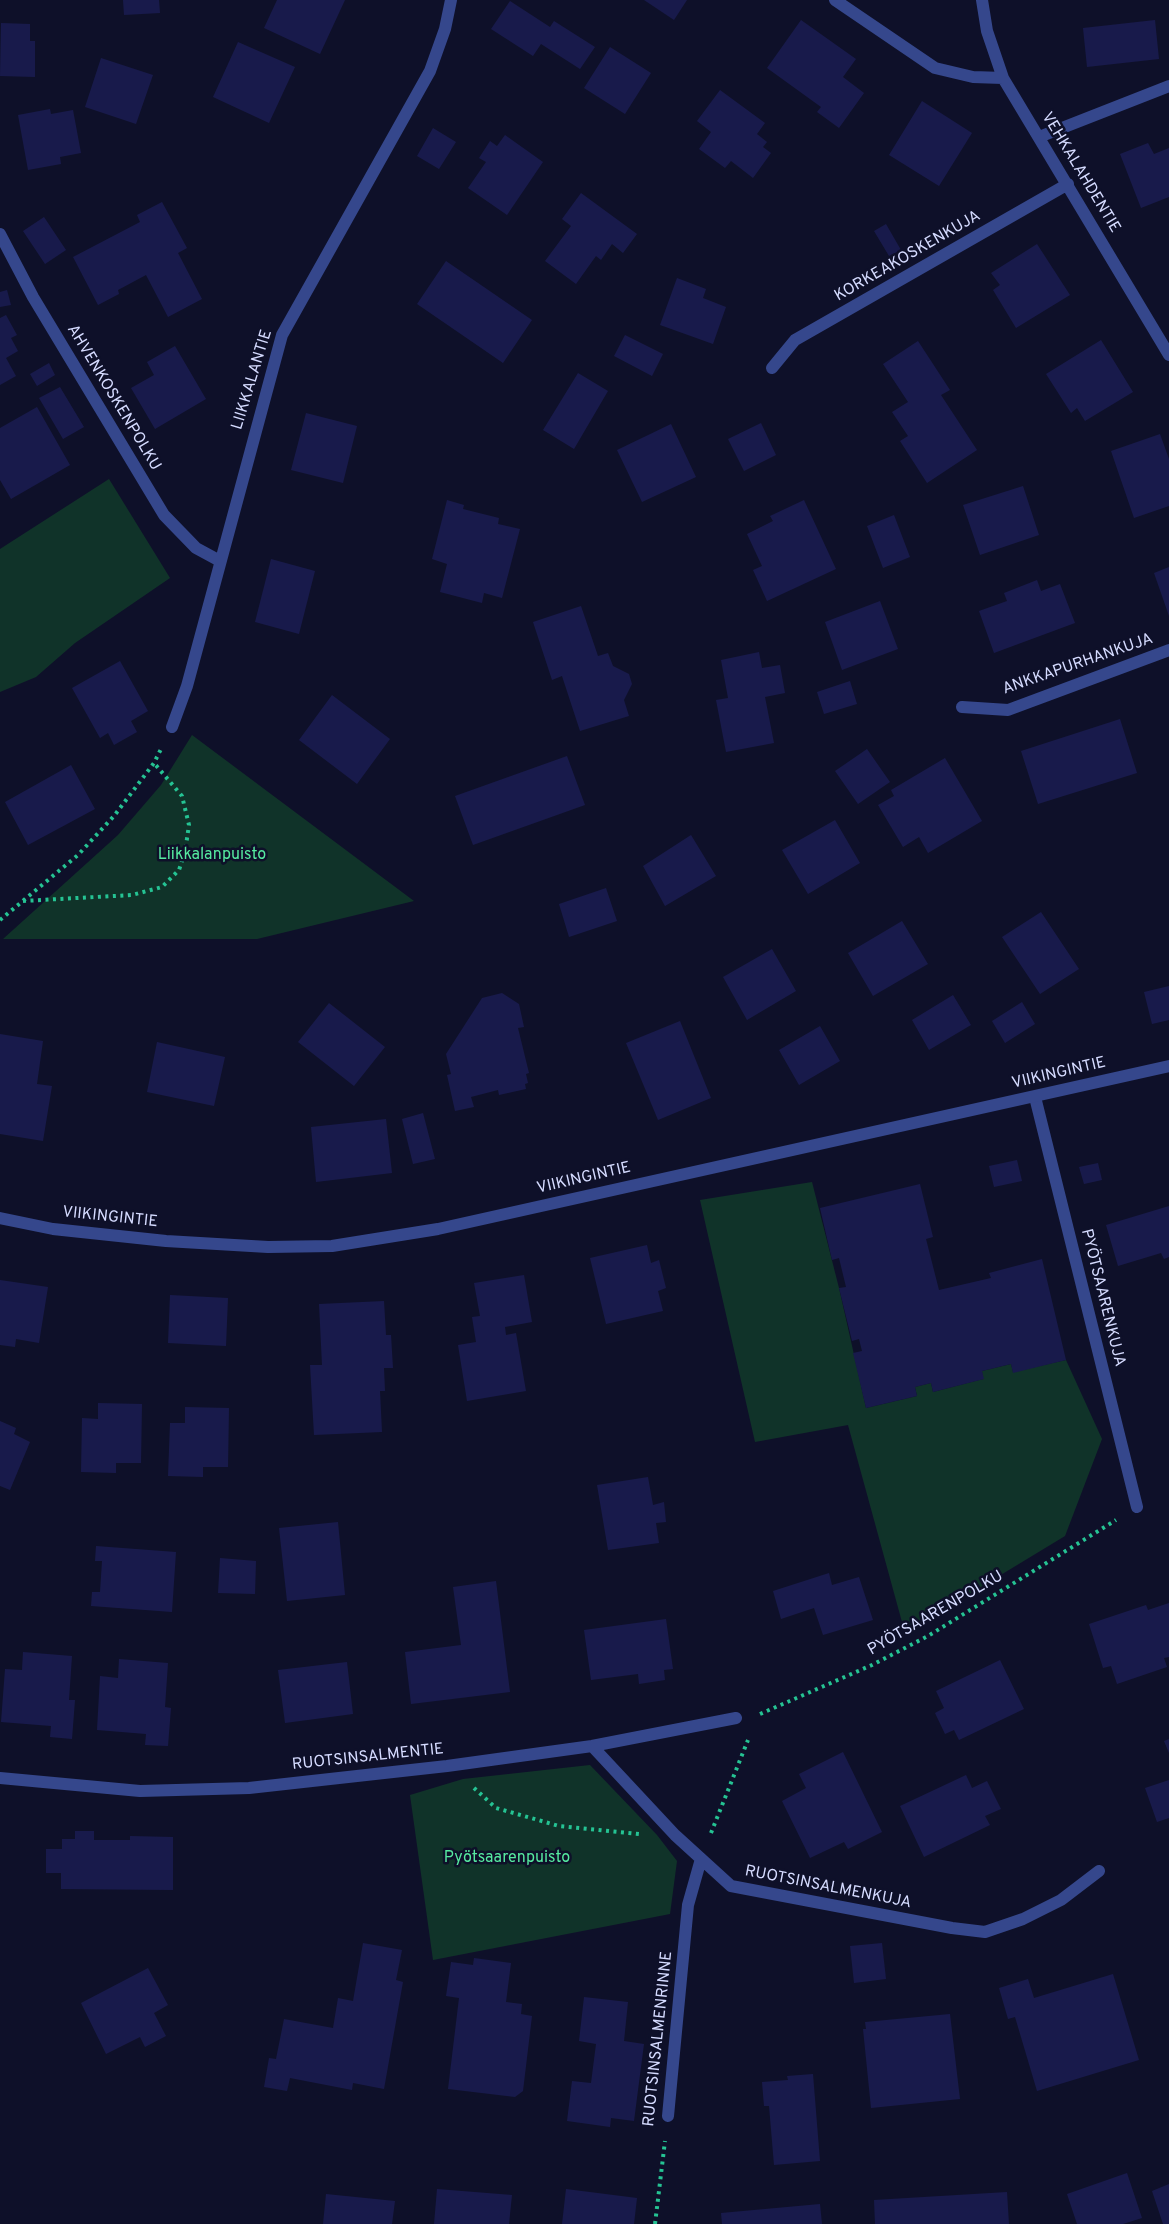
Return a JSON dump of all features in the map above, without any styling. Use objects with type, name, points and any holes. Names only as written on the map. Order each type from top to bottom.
[{"type":"street","name":"LIIKKALANTIE","points":[[172,727],[187,686],[282,335],[430,71],[445,29],[451,0]]},
{"type":"street","points":[[835,0],[934,68],[973,77],[1003,78]]},
{"type":"street","name":"VEHKALAHDENTIE","points":[[982,0],[987,30],[1003,78],[1169,355]]},
{"type":"street","points":[[1039,137],[1169,86]]},
{"type":"street","name":"KORKEAKOSKENKUJA","points":[[772,368],[795,340],[1068,184]]},
{"type":"street","name":"AHVENKOSKENPOLKU","points":[[0,234],[33,297],[164,515],[196,548],[220,561]]},
{"type":"street","name":"ANKKAPURHANKUJA","points":[[962,707],[1008,710],[1169,650]]},
{"type":"street","name":"VIIKINGINTIE","points":[[0,1218],[53,1229],[166,1241],[268,1247],[332,1246],[438,1229],[1169,1066]]},
{"type":"street","name":"PYÖTSAARENKUJA","points":[[1035,1097],[1137,1507]]},
{"type":"street","name":"RUOTSINSALMENTIE","points":[[0,1778],[140,1791],[249,1788],[447,1766],[592,1746],[736,1718]]},
{"type":"street","name":"RUOTSINSALMENKUJA","points":[[592,1746],[675,1835],[731,1886],[952,1928],[985,1932],[1023,1919],[1061,1900],[1100,1871]]},
{"type":"street","name":"RUOTSINSALMENRINNE","points":[[668,2116],[688,1905],[701,1859]]},
{"type":"path","points":[[0,920],[78,855],[114,816],[154,763],[172,727]]},
{"type":"path","points":[[23,901],[132,895],[162,887],[179,870],[185,852],[189,825],[182,796],[154,763]]},
{"type":"path","name":"PYÖTSAARENPOLKU","points":[[736,1718],[769,1710],[872,1665],[928,1636],[1137,1507]]},
{"type":"path","points":[[701,1859],[750,1735]]},
{"type":"path","points":[[447,1766],[496,1808],[560,1826],[675,1835]]},
{"type":"path","name":"RUOTSINSALMENRINNE","points":[[655,2224],[668,2116]]},
{"type":"green space","points":[[109,479],[170,578],[75,643],[36,677],[0,692],[0,549]]},
{"type":"green space","name":"Liikkalanpuisto","points":[[192,735],[414,901],[257,939],[3,939],[118,835],[161,785]]},
{"type":"green space","points":[[812,1182],[866,1408],[917,1396],[915,1387],[931,1383],[933,1392],[983,1379],[982,1371],[1011,1364],[1013,1372],[1066,1360],[1102,1439],[1065,1536],[905,1633],[848,1425],[755,1442],[700,1200]]},
{"type":"green space","name":"Pyötsaarenpuisto","points":[[590,1765],[657,1835],[677,1861],[670,1914],[433,1960],[410,1795],[463,1779]]},
{"type":"building","points":[[123,0],[159,0],[160,13],[124,15]]},
{"type":"building","points":[[277,0],[345,0],[320,54],[264,28]]},
{"type":"building","points":[[644,0],[687,0],[674,20]]},
{"type":"building","points":[[510,1],[550,27],[554,21],[595,47],[580,69],[541,44],[533,56],[491,29]]},
{"type":"building","points":[[801,20],[856,59],[843,77],[864,93],[839,128],[817,112],[821,107],[767,68]]},
{"type":"building","points":[[1155,20],[1159,59],[1087,67],[1083,28]]},
{"type":"building","points":[[1,23],[30,24],[30,41],[35,41],[35,77],[0,76]]},
{"type":"building","points":[[238,42],[295,67],[269,123],[213,97]]},
{"type":"building","points":[[610,47],[651,73],[625,114],[584,88]]},
{"type":"building","points":[[101,58],[153,75],[136,124],[85,107]]},
{"type":"building","points":[[720,90],[765,123],[757,134],[767,142],[763,147],[771,153],[753,178],[731,161],[725,168],[699,149],[711,132],[697,121]]},
{"type":"building","points":[[922,101],[972,133],[939,186],[889,155]]},
{"type":"building","points":[[50,109],[51,114],[73,110],[81,153],[60,157],[61,164],[28,170],[18,115]]},
{"type":"building","points":[[433,128],[456,142],[439,169],[417,156]]},
{"type":"building","points":[[505,135],[543,162],[507,215],[468,188],[486,162],[479,158],[490,141],[497,146]]},
{"type":"building","points":[[1148,143],[1154,154],[1169,148],[1169,197],[1141,208],[1120,154]]},
{"type":"building","points":[[581,193],[637,234],[623,253],[612,244],[601,260],[596,256],[576,284],[545,261],[571,226],[562,219]]},
{"type":"building","points":[[162,202],[187,248],[178,253],[202,299],[168,317],[146,275],[118,290],[119,294],[98,305],[73,257],[140,222],[137,215]]},
{"type":"building","points":[[44,217],[66,250],[45,264],[23,231]]},
{"type":"building","points":[[886,224],[901,250],[889,256],[874,231]]},
{"type":"building","points":[[1037,244],[1070,295],[1016,328],[993,290],[1000,285],[991,273]]},
{"type":"building","points":[[446,261],[532,320],[503,363],[417,304]]},
{"type":"building","points":[[677,278],[706,289],[703,298],[726,307],[713,344],[660,325]]},
{"type":"building","points":[[7,290],[11,305],[0,307],[0,292]]},
{"type":"building","points":[[6,315],[17,335],[11,338],[18,351],[6,358],[16,376],[0,385],[0,318]]},
{"type":"building","points":[[625,335],[663,354],[652,376],[614,356]]},
{"type":"building","points":[[1101,340],[1133,392],[1085,421],[1077,408],[1071,413],[1046,374]]},
{"type":"building","points":[[918,341],[950,390],[941,395],[977,450],[927,483],[900,441],[908,436],[892,412],[908,402],[883,364]]},
{"type":"building","points":[[175,346],[206,399],[155,429],[131,388],[154,375],[147,362]]},
{"type":"building","points":[[49,363],[55,375],[37,386],[30,374]]},
{"type":"building","points":[[578,373],[608,391],[574,449],[543,430]]},
{"type":"building","points":[[60,387],[84,427],[63,439],[39,398]]},
{"type":"building","points":[[37,407],[70,465],[11,499],[0,480],[0,428]]},
{"type":"building","points":[[306,413],[357,426],[343,483],[291,470]]},
{"type":"building","points":[[761,423],[776,455],[744,471],[728,439]]},
{"type":"building","points":[[671,424],[696,477],[642,502],[617,450]]},
{"type":"building","points":[[1160,434],[1169,459],[1169,506],[1134,518],[1111,451]]},
{"type":"building","points":[[1023,486],[1039,535],[980,555],[963,505]]},
{"type":"building","points":[[447,500],[464,505],[463,509],[499,518],[498,524],[520,529],[502,598],[484,593],[482,603],[440,592],[447,564],[432,559]]},
{"type":"building","points":[[804,500],[836,569],[767,601],[753,570],[762,566],[747,534],[773,521],[770,516]]},
{"type":"building","points":[[894,515],[910,557],[883,568],[867,526]]},
{"type":"building","points":[[271,559],[315,571],[299,634],[255,622]]},
{"type":"building","points":[[1169,567],[1169,616],[1154,573]]},
{"type":"building","points":[[1037,580],[1041,591],[1060,584],[1075,623],[994,653],[979,611],[1007,601],[1004,593]]},
{"type":"building","points":[[880,601],[898,649],[842,670],[825,622]]},
{"type":"building","points":[[581,606],[598,656],[608,653],[613,666],[629,674],[632,684],[624,700],[629,716],[580,731],[562,676],[552,680],[533,622]]},
{"type":"building","points":[[759,652],[762,668],[780,665],[785,693],[765,697],[774,743],[726,752],[716,700],[728,698],[721,660]]},
{"type":"building","points":[[120,661],[148,711],[131,721],[137,732],[114,745],[108,733],[100,738],[72,688]]},
{"type":"building","points":[[850,681],[857,704],[824,714],[817,692]]},
{"type":"building","points":[[332,695],[390,739],[357,784],[299,740]]},
{"type":"building","points":[[1120,719],[1137,773],[1038,804],[1021,751]]},
{"type":"building","points":[[867,749],[890,782],[858,804],[835,771]]},
{"type":"building","points":[[567,756],[585,805],[473,845],[455,796]]},
{"type":"building","points":[[945,758],[982,821],[928,853],[919,837],[903,847],[878,805],[894,796],[891,790]]},
{"type":"building","points":[[71,765],[95,809],[28,845],[5,802]]},
{"type":"building","points":[[835,820],[860,863],[808,894],[782,850]]},
{"type":"building","points":[[691,835],[716,876],[665,906],[643,866]]},
{"type":"building","points":[[606,888],[617,921],[569,937],[559,904]]},
{"type":"building","points":[[1041,912],[1079,969],[1040,994],[1002,937]]},
{"type":"building","points":[[902,921],[928,964],[873,996],[848,953]]},
{"type":"building","points":[[772,949],[796,991],[747,1020],[723,977]]},
{"type":"building","points":[[1169,986],[1169,1020],[1152,1024],[1144,992]]},
{"type":"building","points":[[502,993],[519,1004],[524,1027],[518,1028],[529,1073],[526,1074],[528,1083],[525,1084],[526,1089],[499,1095],[498,1090],[471,1097],[474,1107],[455,1111],[447,1075],[451,1074],[446,1054],[482,998]]},
{"type":"building","points":[[953,995],[971,1025],[929,1050],[912,1020]]},
{"type":"building","points":[[1022,1002],[1035,1024],[1005,1043],[992,1021]]},
{"type":"building","points":[[329,1003],[385,1047],[354,1086],[298,1042]]},
{"type":"building","points":[[680,1021],[711,1098],[658,1120],[626,1043]]},
{"type":"building","points":[[820,1026],[840,1061],[799,1085],[779,1050]]},
{"type":"building","points":[[0,1034],[43,1041],[37,1084],[52,1086],[43,1141],[0,1134]]},
{"type":"building","points":[[157,1042],[225,1057],[214,1106],[147,1092]]},
{"type":"building","points":[[423,1113],[435,1159],[413,1164],[402,1119]]},
{"type":"building","points":[[386,1119],[392,1173],[316,1182],[311,1127]]},
{"type":"building","points":[[1017,1160],[1022,1181],[994,1187],[989,1166]]},
{"type":"building","points":[[1098,1163],[1102,1180],[1084,1184],[1079,1167]]},
{"type":"building","points":[[920,1184],[933,1237],[926,1239],[939,1290],[991,1278],[989,1273],[1042,1259],[1066,1360],[1013,1373],[1011,1364],[982,1371],[984,1379],[933,1392],[931,1383],[915,1387],[917,1396],[866,1408],[853,1353],[862,1351],[859,1339],[852,1341],[839,1288],[846,1287],[839,1258],[832,1260],[820,1208]]},
{"type":"building","points":[[1169,1206],[1169,1257],[1164,1259],[1161,1253],[1118,1266],[1106,1225]]},
{"type":"building","points":[[647,1245],[651,1263],[659,1260],[666,1288],[658,1291],[663,1311],[606,1324],[590,1258]]},
{"type":"building","points":[[524,1275],[532,1322],[505,1327],[506,1335],[516,1333],[526,1391],[467,1401],[458,1345],[476,1342],[472,1317],[480,1316],[474,1283]]},
{"type":"building","points":[[0,1280],[48,1287],[39,1343],[16,1339],[15,1347],[0,1345]]},
{"type":"building","points":[[170,1295],[228,1298],[226,1346],[168,1343]]},
{"type":"building","points":[[384,1301],[386,1335],[391,1335],[393,1368],[384,1368],[385,1391],[380,1391],[382,1432],[314,1435],[310,1365],[322,1365],[319,1304]]},
{"type":"building","points":[[98,1403],[142,1404],[141,1463],[116,1463],[116,1473],[81,1472],[82,1418],[98,1419]]},
{"type":"building","points":[[185,1407],[229,1408],[228,1467],[203,1467],[203,1477],[168,1476],[170,1423],[185,1423]]},
{"type":"building","points":[[0,1421],[16,1428],[14,1434],[30,1442],[10,1490],[0,1486]]},
{"type":"building","points":[[648,1477],[653,1505],[664,1502],[666,1522],[656,1523],[659,1543],[608,1550],[597,1485]]},
{"type":"building","points":[[338,1522],[345,1595],[287,1601],[279,1528]]},
{"type":"building","points":[[96,1546],[176,1552],[172,1612],[91,1606],[92,1592],[100,1592],[102,1561],[95,1561]]},
{"type":"building","points":[[220,1558],[256,1561],[255,1594],[218,1593]]},
{"type":"building","points":[[829,1573],[832,1585],[859,1577],[873,1620],[823,1635],[814,1608],[781,1619],[773,1591]]},
{"type":"building","points":[[496,1581],[510,1692],[411,1704],[405,1652],[461,1645],[453,1587]]},
{"type":"building","points":[[1169,1603],[1169,1657],[1164,1658],[1167,1667],[1117,1684],[1111,1666],[1103,1668],[1089,1624],[1146,1605],[1148,1610]]},
{"type":"building","points":[[666,1619],[673,1669],[664,1670],[665,1680],[639,1684],[638,1674],[591,1680],[584,1630]]},
{"type":"building","points":[[23,1652],[72,1656],[69,1700],[75,1700],[72,1739],[50,1737],[51,1726],[1,1722],[5,1669],[22,1670]]},
{"type":"building","points":[[119,1659],[168,1663],[165,1707],[171,1708],[168,1746],[145,1745],[146,1734],[97,1730],[100,1676],[118,1678]]},
{"type":"building","points":[[1000,1660],[1024,1709],[959,1740],[954,1730],[945,1734],[935,1713],[944,1708],[936,1691]]},
{"type":"building","points":[[347,1662],[353,1714],[285,1723],[278,1670]]},
{"type":"building","points":[[1169,1739],[1169,1753],[1164,1741]]},
{"type":"building","points":[[843,1752],[882,1832],[848,1849],[844,1842],[810,1858],[782,1801],[806,1788],[799,1774]]},
{"type":"building","points":[[966,1775],[972,1788],[987,1781],[1001,1809],[985,1816],[990,1825],[924,1857],[900,1806]]},
{"type":"building","points":[[1169,1780],[1169,1818],[1157,1822],[1145,1788]]},
{"type":"building","points":[[75,1831],[94,1831],[94,1840],[130,1840],[130,1836],[173,1837],[173,1890],[61,1889],[61,1873],[46,1873],[46,1849],[62,1849],[62,1839],[75,1839]]},
{"type":"building","points":[[363,1943],[402,1950],[396,1980],[403,1982],[384,2089],[353,2083],[352,2090],[290,2078],[287,2091],[264,2087],[269,2058],[276,2059],[284,2019],[333,2028],[338,1998],[353,2001]]},
{"type":"building","points":[[882,1943],[886,1979],[854,1983],[850,1946]]},
{"type":"building","points":[[474,1958],[511,1963],[506,2002],[522,2004],[521,2014],[532,2016],[523,2091],[515,2097],[448,2089],[459,1998],[446,1996],[451,1962],[473,1965]]},
{"type":"building","points":[[148,1968],[168,2005],[154,2013],[166,2036],[145,2047],[140,2037],[106,2054],[81,2003]]},
{"type":"building","points":[[1113,1974],[1139,2060],[1037,2091],[1015,2017],[1008,2019],[999,1988],[1028,1979],[1034,1998]]},
{"type":"building","points":[[584,1997],[628,2002],[624,2041],[644,2044],[634,2121],[611,2118],[610,2127],[567,2121],[572,2081],[591,2083],[596,2044],[579,2041]]},
{"type":"building","points":[[950,2014],[960,2099],[871,2108],[863,2029],[866,2029],[865,2022]]},
{"type":"building","points":[[813,2074],[820,2161],[774,2165],[769,2106],[764,2106],[762,2082],[788,2080],[787,2076]]},
{"type":"building","points":[[1127,2173],[1142,2218],[1123,2224],[1077,2224],[1067,2194]]},
{"type":"building","points":[[1169,2184],[1169,2224],[1163,2224],[1152,2191]]},
{"type":"building","points":[[437,2189],[512,2195],[509,2224],[434,2224]]},
{"type":"building","points":[[566,2189],[637,2198],[634,2224],[562,2224]]},
{"type":"building","points":[[1007,2192],[1009,2224],[875,2224],[874,2200]]},
{"type":"building","points":[[326,2194],[395,2201],[392,2224],[323,2224]]},
{"type":"building","points":[[820,2204],[822,2224],[722,2224],[721,2213]]}]
